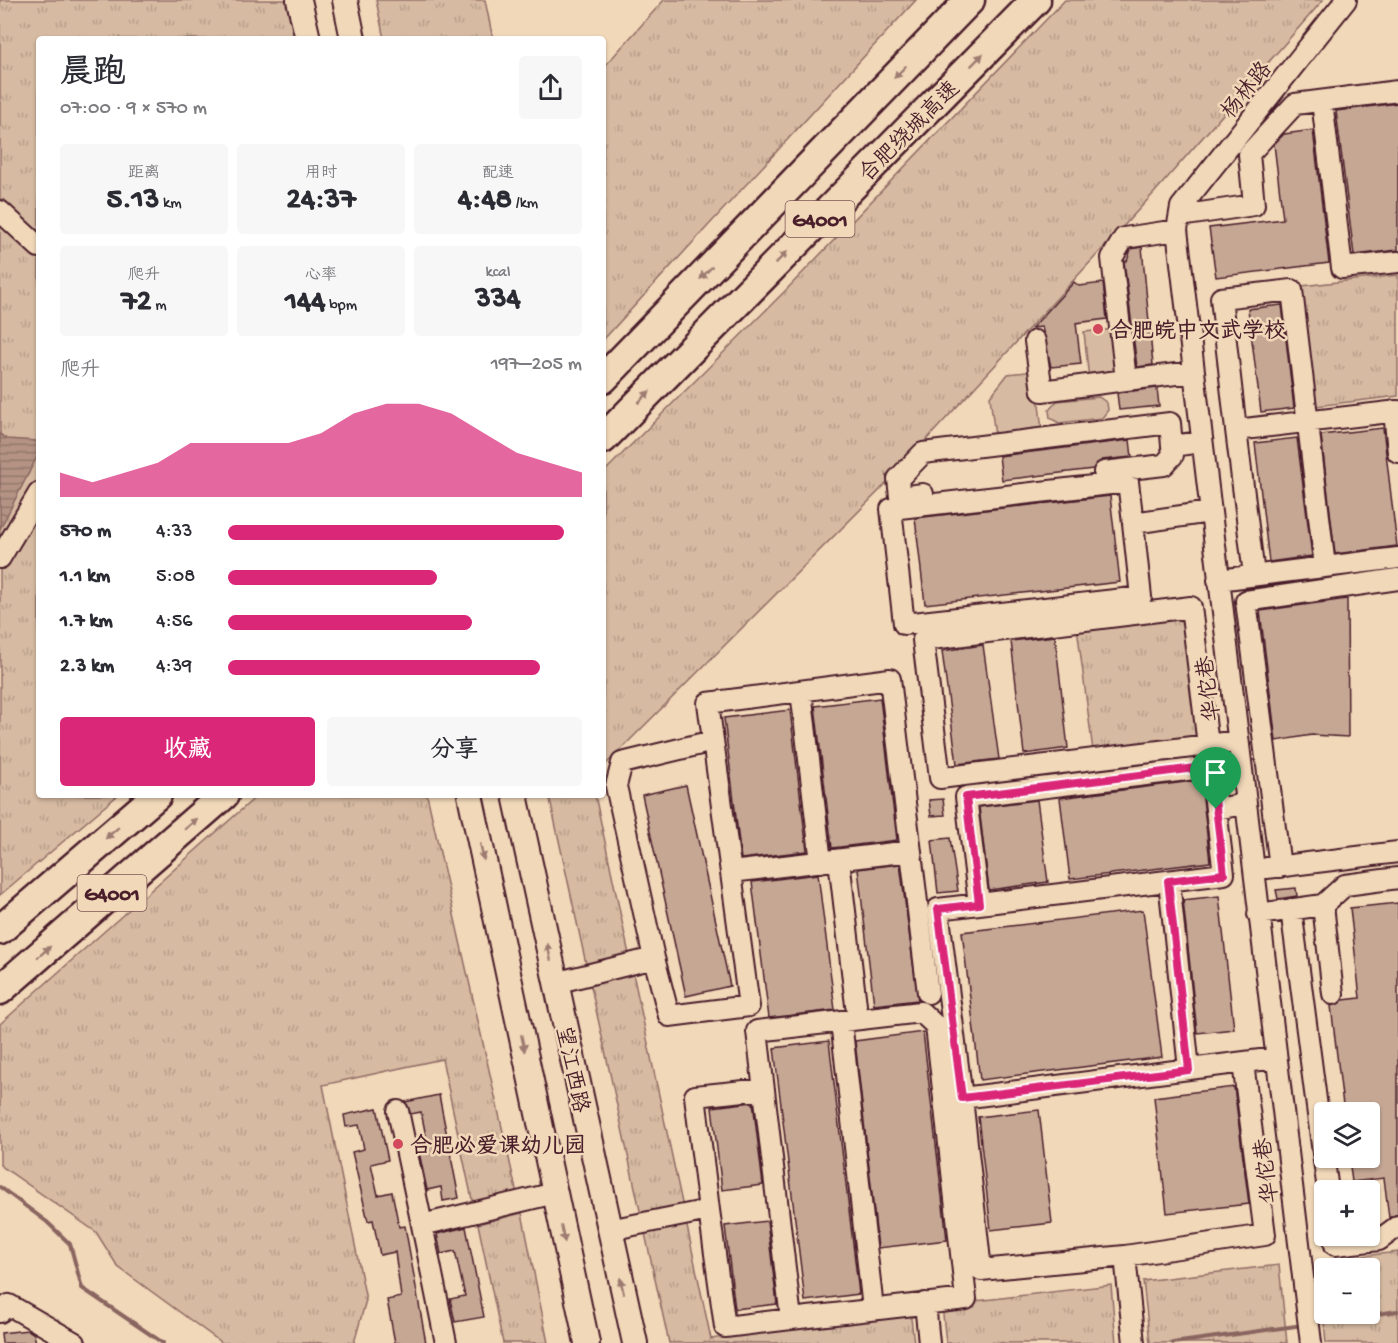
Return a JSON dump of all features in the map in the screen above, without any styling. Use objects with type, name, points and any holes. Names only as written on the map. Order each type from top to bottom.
[{"type":"highway","name":"合肥绕城高速","points":[[606,377],[970,0]]},
{"type":"highway","name":"合肥绕城高速","points":[[606,436],[1036,0]]},
{"type":"highway","name":"G4001","points":[[0,930],[154,798]]},
{"type":"highway","name":"G4001","points":[[0,990],[221,798]]},
{"type":"main road","points":[[299,0],[307,36]]},
{"type":"main road","points":[[345,0],[352,36]]},
{"type":"main road","name":"望江西路","points":[[471,798],[587,1343]]},
{"type":"main road","name":"望江西路","points":[[516,798],[635,1343]]},
{"type":"street","name":"杨林路","points":[[1179,218],[1346,0]]},
{"type":"street","points":[[1126,380],[1112,258],[1124,238],[1179,218],[1254,206],[1249,154],[1295,104],[1398,91]]},
{"type":"street","points":[[1322,101],[1342,268],[1398,262]]},
{"type":"street","points":[[0,211],[36,244]]},
{"type":"street","name":"华佗巷","points":[[1179,218],[1201,442],[1311,1343]]},
{"type":"street","points":[[1254,575],[1221,298],[1244,295],[1292,290],[1324,567]]},
{"type":"street","points":[[1035,341],[1042,391],[1193,372]]},
{"type":"street","points":[[1236,430],[1396,411],[1398,452]]},
{"type":"street","points":[[1170,423],[1172,446],[1173,455],[1164,465],[900,497],[898,479],[922,453],[1170,423]]},
{"type":"street","points":[[1172,446],[1201,442]]},
{"type":"street","points":[[1128,482],[1132,523],[1141,597],[904,624],[891,509],[1128,482]]},
{"type":"street","points":[[0,558],[36,498]]},
{"type":"street","points":[[1132,523],[1210,512]]},
{"type":"street","points":[[1218,580],[1398,558]]},
{"type":"street","points":[[1280,867],[1246,601],[1398,579]]},
{"type":"street","points":[[1208,745],[1191,607],[923,640],[940,778],[1208,745],[1237,741]]},
{"type":"street","points":[[713,741],[622,763],[616,786],[669,1016],[749,1006],[708,703],[890,679],[928,993]]},
{"type":"street","points":[[801,691],[856,1005]]},
{"type":"street","points":[[979,904],[966,797],[1211,766],[1224,874],[1168,881],[938,909],[981,1270],[1125,1256],[1265,1235],[1243,1063]]},
{"type":"street","points":[[1216,809],[1245,804]]},
{"type":"street","points":[[731,872],[911,851]]},
{"type":"street","points":[[1253,870],[1398,852]]},
{"type":"street","points":[[1258,914],[1323,905],[1345,885],[1398,878]]},
{"type":"street","points":[[1168,881],[1189,1070]]},
{"type":"street","points":[[1323,905],[1333,994]]},
{"type":"street","points":[[1291,909],[1327,1180]]},
{"type":"street","points":[[555,984],[654,958]]},
{"type":"street","points":[[764,1089],[695,1096],[725,1327],[966,1299],[936,1026],[921,1011],[757,1031],[764,1089],[791,1318]]},
{"type":"street","points":[[842,1021],[873,1309]]},
{"type":"street","points":[[962,1098],[1276,1058]]},
{"type":"street","points":[[398,1111],[446,1343]]},
{"type":"street","points":[[422,1226],[555,1193]]},
{"type":"street","points":[[609,1230],[709,1210]]},
{"type":"street","points":[[1380,1239],[1398,1226]]},
{"type":"street","points":[[1125,1256],[1134,1343]]},
{"type":"street","points":[[925,1303],[929,1343]]},
{"type":"street","points":[[5,1309],[75,1343]]},
{"type":"green space","points":[[0,0],[299,0],[307,36],[36,36],[36,798],[114,798],[0,895]]},
{"type":"green space","points":[[376,0],[485,0],[492,36],[383,36]]},
{"type":"green space","points":[[664,0],[916,0],[606,337],[606,65]]},
{"type":"green space","points":[[1065,0],[1323,0],[1154,193],[880,490],[606,764],[606,470],[786,290]]},
{"type":"green space","points":[[1398,275],[1398,396],[1316,406],[1302,286]]},
{"type":"green space","points":[[1116,329],[1121,377],[1089,380],[1084,332]]},
{"type":"green space","points":[[1035,371],[1042,430],[995,436],[990,397],[1008,374]]},
{"type":"green space","points":[[1099,397],[1107,403],[1108,410],[1102,418],[1059,423],[1050,418],[1049,410],[1057,401]]},
{"type":"green space","points":[[1183,614],[1198,738],[1093,751],[1077,627]]},
{"type":"green space","points":[[255,798],[428,798],[517,1194],[473,1204],[442,1059],[323,1085],[366,1300],[354,1343],[222,1343],[118,1267],[96,1232],[0,1165],[0,1024]]},
{"type":"green space","points":[[550,798],[596,798],[711,1339],[910,1310],[914,1343],[669,1343]]},
{"type":"green space","points":[[522,1213],[548,1343],[503,1343],[478,1224]]},
{"type":"green space","points":[[1398,1252],[1398,1343],[1326,1343],[1324,1324],[1380,1324],[1380,1258],[1345,1258]]},
{"type":"green space","points":[[1279,1265],[1287,1343],[1150,1343],[1143,1281]]},
{"type":"green space","points":[[1111,1285],[1116,1343],[946,1343],[942,1305]]},
{"type":"shaded area","points":[[0,434],[7,439],[36,441],[36,459],[0,529]]},
{"type":"building","points":[[1398,103],[1398,250],[1354,255],[1336,111]]},
{"type":"building","points":[[1313,130],[1329,263],[1216,277],[1209,228],[1283,219],[1274,144],[1284,134]]},
{"type":"building","points":[[1142,247],[1153,365],[1137,367],[1124,261],[1127,261],[1131,249]]},
{"type":"building","points":[[1074,282],[1079,286],[1103,283],[1107,319],[1076,323],[1081,364],[1051,367],[1042,327],[1032,328]]},
{"type":"building","points":[[1282,305],[1294,408],[1261,412],[1248,309]]},
{"type":"building","points":[[1157,388],[1159,406],[1119,410],[1117,393]]},
{"type":"building","points":[[1383,428],[1397,546],[1335,554],[1321,435]]},
{"type":"building","points":[[1297,438],[1312,556],[1269,562],[1255,443]]},
{"type":"building","points":[[1130,440],[1132,457],[1102,460],[1093,469],[1002,480],[999,456]]},
{"type":"building","points":[[1110,496],[1120,582],[925,604],[915,518]]},
{"type":"building","points":[[1347,599],[1348,737],[1312,735],[1276,741],[1260,611]]},
{"type":"building","points":[[1055,636],[1068,748],[1024,754],[1011,641]]},
{"type":"building","points":[[983,645],[999,759],[957,764],[942,651]]},
{"type":"building","points":[[880,698],[897,840],[832,848],[815,706]]},
{"type":"building","points":[[790,710],[807,851],[741,859],[724,718]]},
{"type":"building","points":[[1201,780],[1210,862],[1070,879],[1060,798]]},
{"type":"building","points":[[686,785],[730,986],[686,996],[642,795]]},
{"type":"building","points":[[943,799],[945,815],[931,816],[929,800]]},
{"type":"building","points":[[1037,800],[1048,882],[989,890],[979,807]]},
{"type":"building","points":[[950,838],[958,891],[938,893],[932,840]]},
{"type":"building","points":[[900,864],[918,1000],[874,1005],[858,869]]},
{"type":"building","points":[[818,874],[835,1010],[769,1018],[752,882]]},
{"type":"building","points":[[1296,888],[1297,896],[1278,899],[1276,890]]},
{"type":"building","points":[[1219,896],[1234,1029],[1197,1033],[1183,900]]},
{"type":"building","points":[[1398,903],[1398,1214],[1389,1218],[1384,1178],[1352,1180],[1350,1168],[1380,1168],[1380,1102],[1343,1102],[1331,1006],[1343,1000],[1360,998],[1350,908]]},
{"type":"building","points":[[1143,910],[1162,1057],[980,1080],[962,932]]},
{"type":"building","points":[[923,1032],[947,1240],[878,1248],[855,1041]]},
{"type":"building","points":[[829,1041],[859,1294],[805,1301],[774,1048]]},
{"type":"building","points":[[1234,1087],[1249,1204],[1167,1213],[1154,1097]]},
{"type":"building","points":[[439,1095],[459,1198],[443,1201],[441,1187],[427,1190],[416,1138],[426,1136],[421,1112],[411,1114],[405,1102]]},
{"type":"building","points":[[753,1102],[763,1185],[722,1190],[712,1107]]},
{"type":"building","points":[[377,1108],[388,1160],[371,1164],[378,1195],[392,1192],[399,1227],[405,1226],[426,1343],[395,1343],[387,1300],[401,1297],[395,1252],[380,1255],[373,1220],[368,1221],[352,1152],[364,1149],[359,1125],[346,1127],[344,1115]]},
{"type":"building","points":[[1039,1110],[1052,1223],[991,1230],[978,1117]]},
{"type":"building","points":[[767,1221],[777,1304],[735,1309],[725,1226]]},
{"type":"building","points":[[466,1227],[484,1317],[455,1322],[450,1299],[465,1296],[455,1251],[441,1254],[437,1234]]},
{"type":"building","points":[[28,1330],[34,1334],[36,1343],[2,1343],[1,1333]]},
{"type":"waterway","points":[[0,1187],[47,1222],[70,1244],[82,1288],[163,1343]]},
{"type":"waterway","points":[[1380,1314],[1398,1311]]},
{"type":"waterway","points":[[1173,1343],[1303,1325]]},
{"type":"place","name":"合肥皖中文武学校","points":[[1098,329]]},
{"type":"place","name":"合肥必爱课幼儿园","points":[[398,1144]]},
{"type":"route","points":[[1211,766],[1216,809],[1224,874],[1168,881],[1189,1070],[962,1098],[938,909],[979,904],[966,797],[1211,766]]}]
